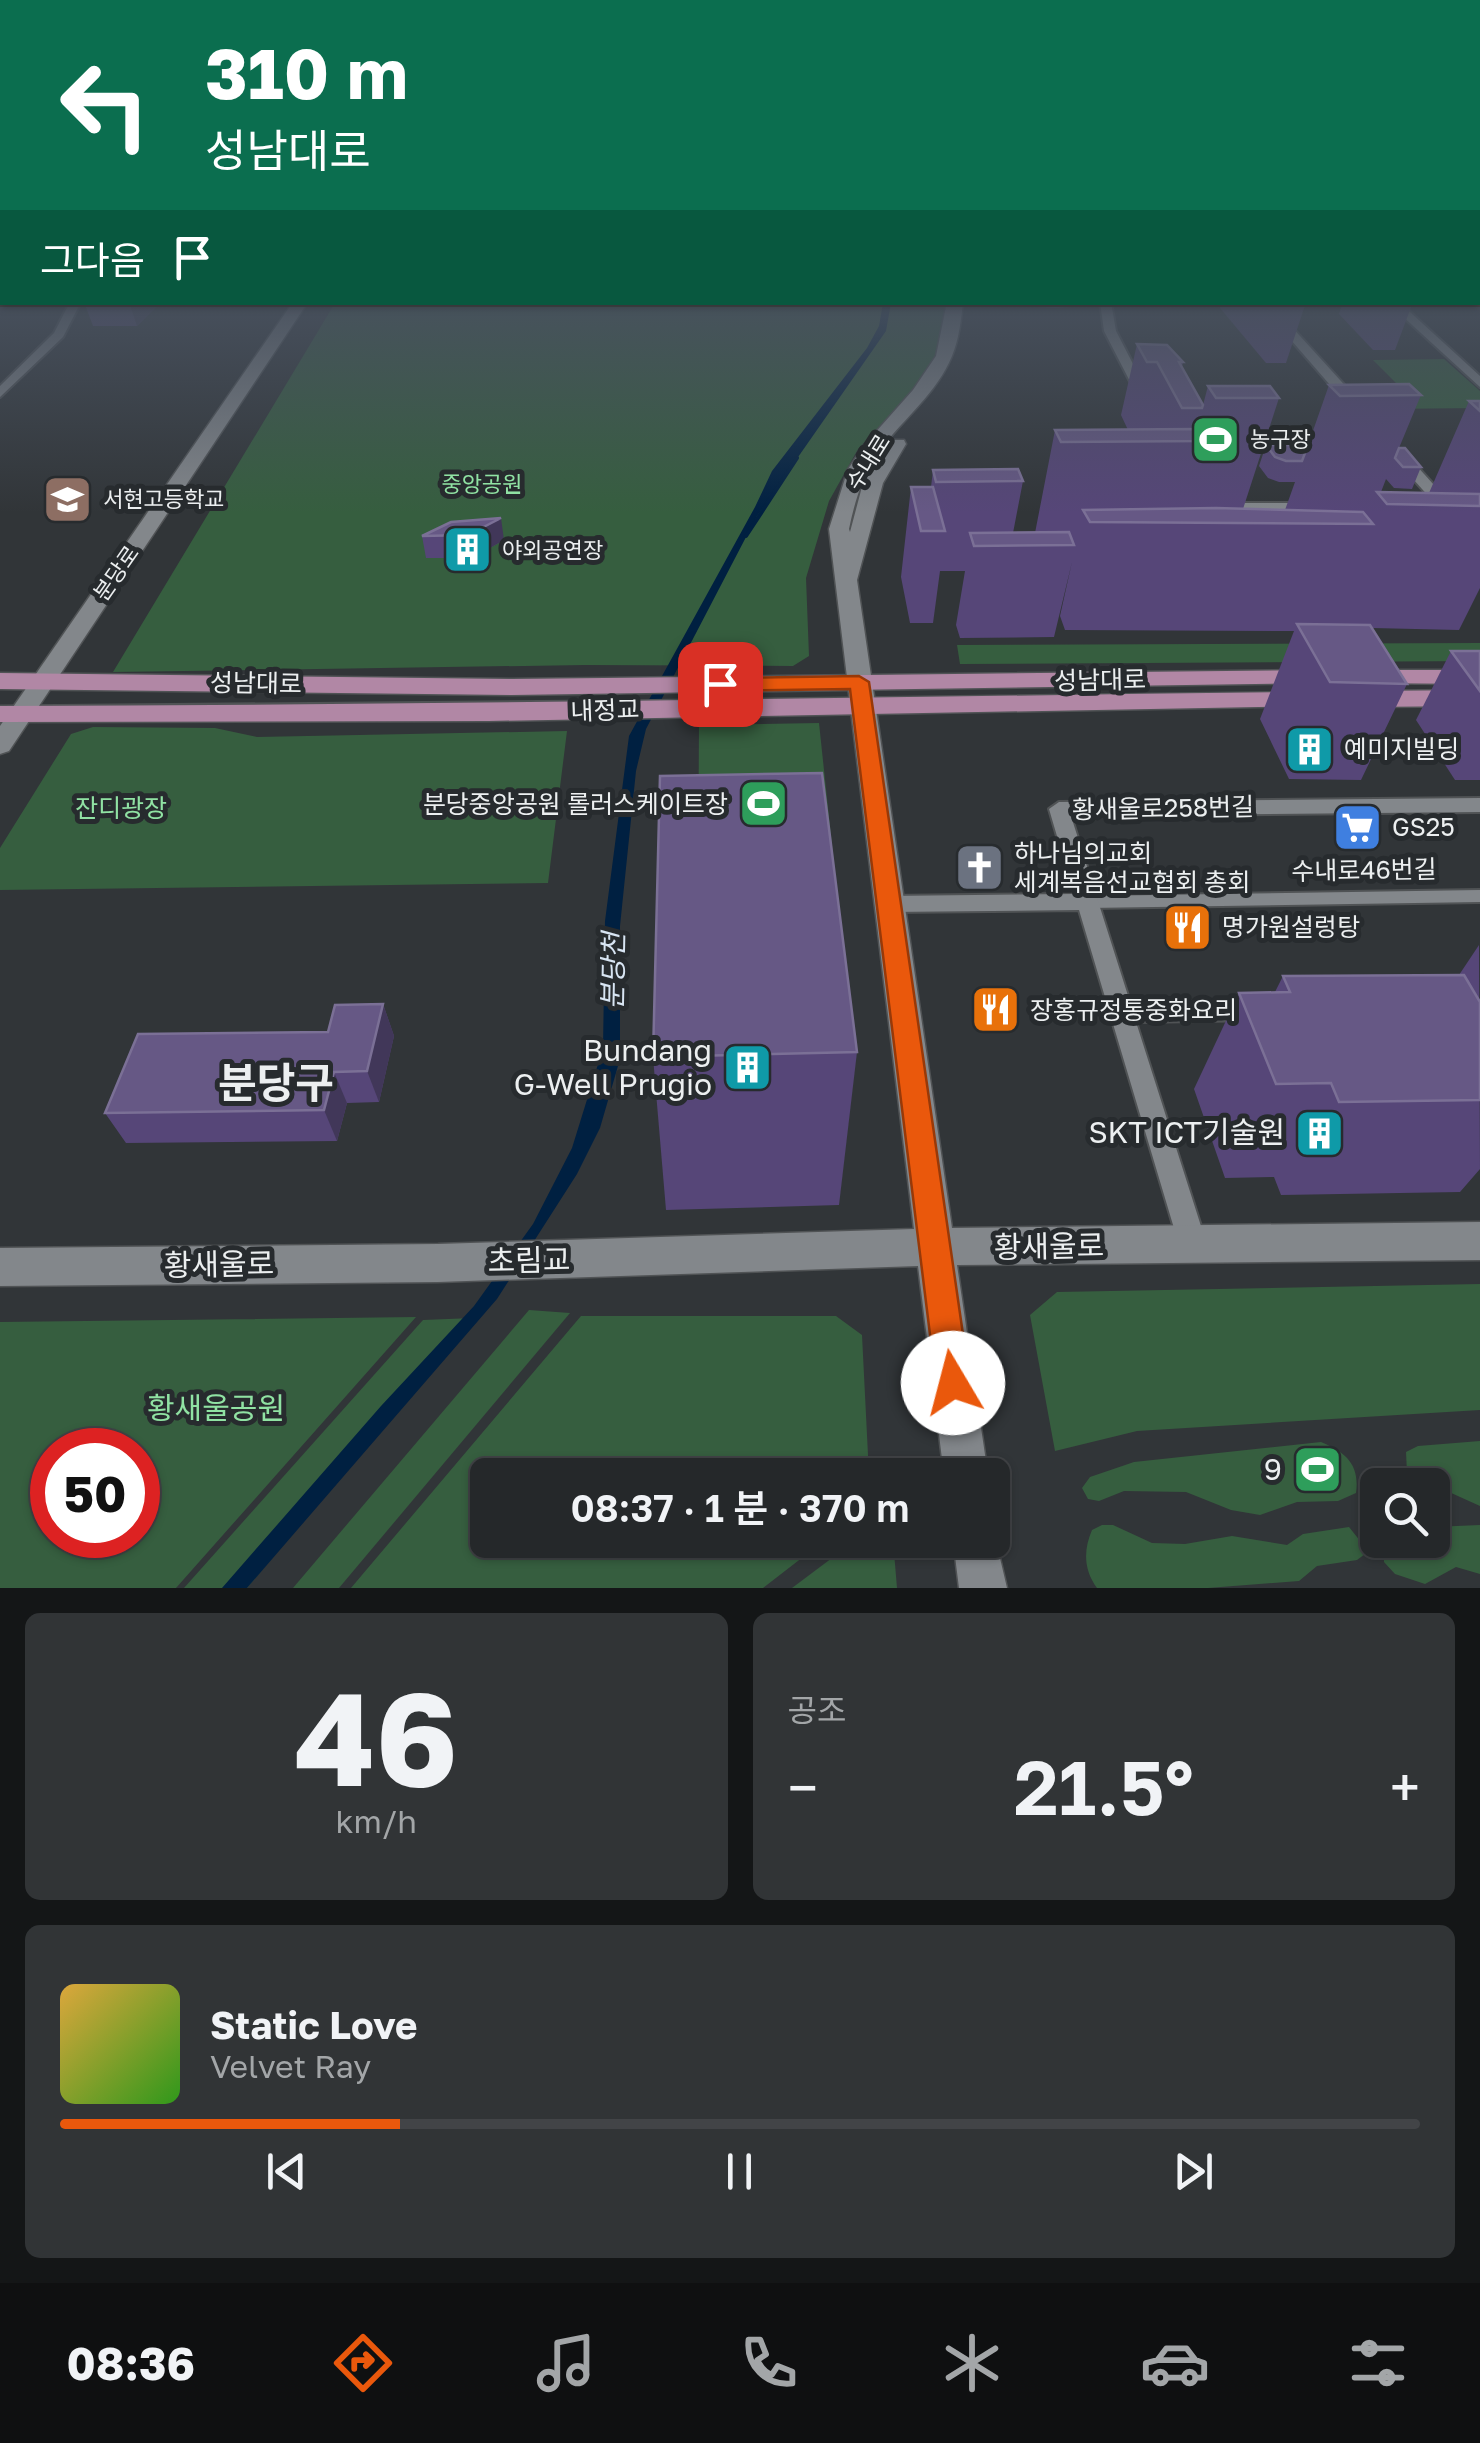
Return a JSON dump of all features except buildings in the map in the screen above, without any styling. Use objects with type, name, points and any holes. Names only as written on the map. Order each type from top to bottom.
[{"type":"main road","name":"분당로","points":[[0,745],[10,714],[42,680],[258,365]]},
{"type":"main road","name":"수내로","points":[[940,365],[870,452],[850,484],[839,529],[963,1458]]},
{"type":"main road","name":"수내로","points":[[848,582],[868,500],[882,466],[950,382],[958,365]]},
{"type":"main road","name":"성남대로","points":[[0,681],[512,687],[720,695],[1480,676]]},
{"type":"main road","name":"성남대로","points":[[862,693],[1333,700],[1480,698]]},
{"type":"main road","name":"내정교","points":[[488,713],[720,695]]},
{"type":"main road","name":"성남대로","points":[[10,714],[488,713]]},
{"type":"main road","name":"황새울로","points":[[619,1259],[933,1247],[1480,1240]]},
{"type":"main road","name":"초림교","points":[[438,1263],[619,1259]]},
{"type":"main road","name":"황새울로","points":[[0,1267],[438,1263]]},
{"type":"main road","points":[[979,1558],[983,1588]]},
{"type":"street","points":[[0,394],[28,365]]},
{"type":"street","points":[[1128,365],[1154,407]]},
{"type":"street","points":[[1319,365],[1362,413]]},
{"type":"street","points":[[1461,365],[1480,383]]},
{"type":"street","points":[[1396,451],[1480,545]]},
{"type":"street","points":[[1206,486],[1238,522]]},
{"type":"street","points":[[1442,502],[1461,502]]},
{"type":"street","points":[[1220,506],[1334,507]]},
{"type":"street","name":"황새울로258번길","points":[[1193,1245],[1059,808],[1480,804]]},
{"type":"street","name":"수내로46번길","points":[[888,904],[1480,896]]},
{"type":"street","points":[[1122,1012],[1281,1010]]},
{"type":"green space","name":"중앙공원","points":[[298,365],[931,365],[926,377],[858,449],[829,501],[806,578],[809,656],[793,666],[113,672]]},
{"type":"green space","points":[[1378,365],[1451,365],[1480,391],[1480,408],[1383,409],[1410,397]]},
{"type":"green space","points":[[1480,643],[1480,661],[960,664],[957,645]]},
{"type":"green space","name":"분당중앙공원 롤러스케이트장","points":[[819,723],[836,883],[698,885],[699,725]]},
{"type":"green space","name":"잔디광장","points":[[93,727],[215,728],[257,737],[567,731],[548,883],[0,890],[0,848],[71,734]]},
{"type":"green space","points":[[1480,1284],[1480,1410],[1137,1431],[1055,1451],[1030,1315],[1057,1292]]},
{"type":"green space","points":[[529,1310],[570,1313],[339,1588],[293,1588]]},
{"type":"green space","points":[[581,1316],[836,1316],[862,1335],[868,1458],[470,1458],[470,1558],[802,1558],[763,1588],[351,1588]]},
{"type":"green space","name":"황새울공원","points":[[416,1317],[176,1588],[0,1588],[0,1322]]},
{"type":"green space","points":[[473,1318],[247,1588],[184,1588],[423,1320]]},
{"type":"green space","points":[[1480,1441],[1480,1506],[1450,1492],[1450,1468],[1407,1468],[1406,1452],[1418,1446]]},
{"type":"green space","points":[[1321,1442],[1349,1461],[1356,1475],[1356,1493],[1338,1501],[1297,1502],[1260,1515],[1231,1510],[1186,1492],[1124,1491],[1099,1501],[1088,1499],[1082,1488],[1090,1477],[1134,1462]]},
{"type":"green space","points":[[1113,1525],[1152,1543],[1185,1544],[1232,1536],[1287,1545],[1303,1534],[1349,1527],[1360,1541],[1360,1558],[1317,1566],[1299,1581],[1208,1588],[1097,1588],[1087,1567],[1092,1530]]},
{"type":"green space","points":[[1480,1525],[1480,1574],[1456,1567],[1425,1584],[1395,1574],[1384,1562],[1384,1558],[1450,1558],[1450,1526]]},
{"type":"green space","points":[[832,1558],[894,1558],[897,1588],[792,1588]]},
{"type":"water","points":[[854,365],[862,365],[757,516],[646,729],[636,771],[620,926],[620,1059],[600,1128],[577,1174],[497,1299],[247,1588],[222,1588],[474,1306],[533,1224],[572,1148],[603,1048],[605,921],[629,736],[772,471]]},
{"type":"waterway","name":"분당천","points":[[746,536],[797,458]]},
{"type":"place","name":"농구장","points":[[1215,439]]},
{"type":"place","name":"서현고등학교","points":[[68,499]]},
{"type":"place","name":"야외공연장","points":[[467,550]]},
{"type":"place","name":"예미지빌딩","points":[[1309,749]]},
{"type":"place","name":"분당중앙공원 롤러스케이트장","points":[[763,804]]},
{"type":"place","name":"GS25","points":[[1357,827]]},
{"type":"place","name":"하나님의교회 세계복음선교협회 총회","points":[[979,867]]},
{"type":"place","name":"명가원설렁탕","points":[[1187,927]]},
{"type":"place","name":"장홍규정통중화요리","points":[[995,1010]]},
{"type":"place","name":"Bundang G-Well Prugio","points":[[747,1068]]},
{"type":"place","name":"SKT ICT기술원","points":[[1320,1133]]},
{"type":"place","name":"9","points":[[1317,1470]]},
{"type":"district","name":"분당구","points":[[276,1083]]},
{"type":"route","points":[[720,684],[859,682],[953,1383]]}]
